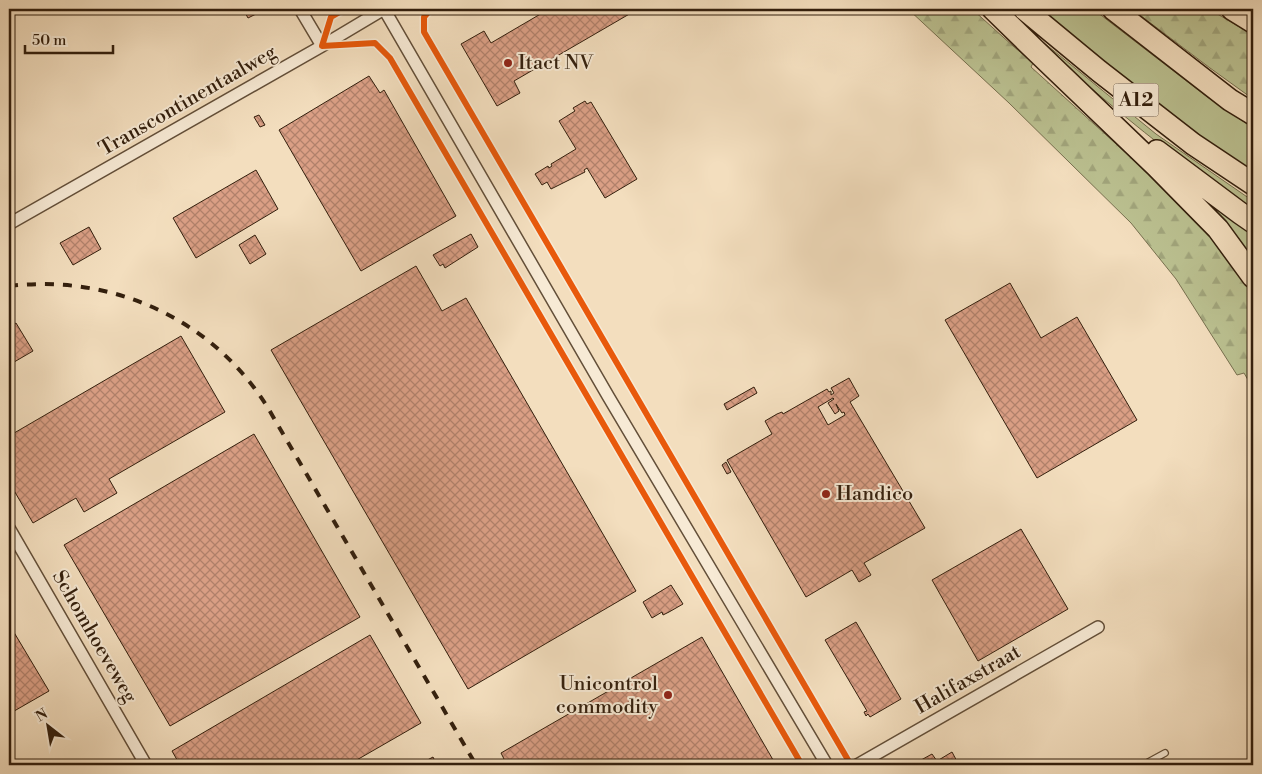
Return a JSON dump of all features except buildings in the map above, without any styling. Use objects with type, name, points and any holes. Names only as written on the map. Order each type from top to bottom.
[{"type":"highway","points":[[994,9],[1218,229],[1253,277]]},
{"type":"highway","name":"A12","points":[[1024,9],[1192,144],[1253,184]]},
{"type":"highway","points":[[1113,9],[1230,100],[1253,114]]},
{"type":"highway","points":[[1232,9],[1253,22]]},
{"type":"highway","points":[[1070,83],[1178,168],[1253,222]]},
{"type":"street","points":[[300,9],[322,46]]},
{"type":"street","points":[[384,9],[613,404],[827,765]]},
{"type":"street","name":"Transcontinentaalweg","points":[[9,224],[384,9]]},
{"type":"street","name":"Schomhoeveweg","points":[[9,528],[146,765]]},
{"type":"street","name":"Halifaxstraat","points":[[858,765],[1098,627]]},
{"type":"lane","points":[[1143,765],[1165,752]]},
{"type":"green space","points":[[908,9],[972,9],[1033,63],[1031,67],[1157,181],[1199,224],[1221,249],[1253,295],[1253,399],[1251,385],[1244,373],[1237,375],[1176,279],[1131,223],[1009,103]]},
{"type":"green space","points":[[1038,9],[1093,9],[1206,96],[1253,128],[1253,174],[1184,127]]},
{"type":"green space","points":[[1132,9],[1209,9],[1253,35],[1253,99],[1210,68]]},
{"type":"green space","points":[[1043,42],[1156,134],[1253,201],[1253,213],[1198,174],[1118,111],[1041,44]]},
{"type":"green space","points":[[1191,187],[1253,231],[1253,263]]},
{"type":"railway","points":[[9,286],[47,284],[85,287],[121,296],[156,309],[189,327],[218,349],[245,376],[268,408],[476,765]]},
{"type":"cycle path","points":[[345,9],[331,17],[322,46],[375,43],[390,58],[802,765]]},
{"type":"cycle path","points":[[431,9],[424,17],[424,32],[851,765]]},
{"type":"place","name":"Itact NV","points":[[508,63]]},
{"type":"place","name":"Handico","points":[[826,494]]},
{"type":"place","name":"Unicontrol commodity","points":[[668,695]]}]
